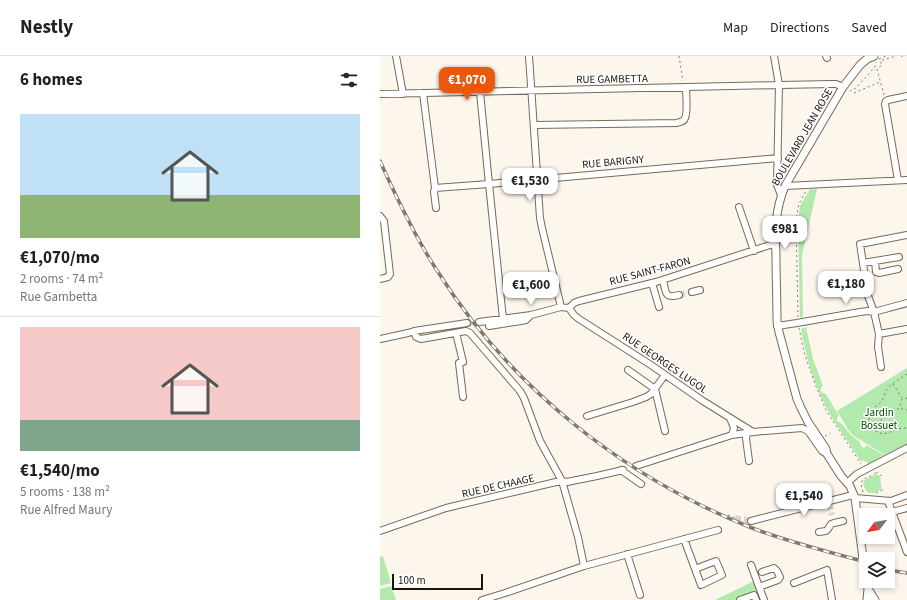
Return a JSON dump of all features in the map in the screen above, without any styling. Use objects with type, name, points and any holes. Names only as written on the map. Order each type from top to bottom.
[{"type":"main road","name":"BOULEVARD JEAN ROSE","points":[[862,552],[852,490],[827,454],[826,449],[808,422],[797,399],[777,326],[775,244],[776,214],[785,186],[843,87],[860,64],[873,56]]},
{"type":"main road","points":[[867,600],[868,589]]},
{"type":"main road","points":[[868,589],[875,600]]},
{"type":"street","points":[[396,56],[403,94]]},
{"type":"street","points":[[529,56],[540,218],[561,308]]},
{"type":"street","points":[[774,56],[779,85],[777,185],[781,195]]},
{"type":"street","name":"RUE GAMBETTA","points":[[380,94],[833,84],[843,87]]},
{"type":"street","points":[[534,125],[663,124],[682,122],[685,119],[686,114],[685,88]]},
{"type":"street","points":[[480,92],[503,318]]},
{"type":"street","points":[[423,93],[435,188],[436,208]]},
{"type":"street","points":[[785,186],[902,180],[885,104],[888,100],[907,96]]},
{"type":"street","name":"RUE BARIGNY","points":[[435,188],[778,158]]},
{"type":"street","points":[[739,208],[754,251]]},
{"type":"street","points":[[380,216],[384,221],[390,274],[388,277],[380,279]]},
{"type":"street","points":[[881,368],[878,347],[879,334],[874,312],[868,296],[860,244],[907,235]]},
{"type":"street","name":"RUE SAINT-FARON","points":[[480,322],[531,315],[561,308],[569,308],[578,301],[663,280],[775,244]]},
{"type":"street","points":[[863,263],[899,257]]},
{"type":"street","points":[[875,261],[876,272],[879,273],[898,269]]},
{"type":"street","points":[[663,280],[666,294],[671,297],[679,295]]},
{"type":"street","points":[[652,283],[659,307]]},
{"type":"street","points":[[692,292],[700,290]]},
{"type":"street","points":[[777,326],[860,312],[874,312],[907,303]]},
{"type":"street","name":"RUE GEORGES LUGOL","points":[[569,308],[579,319],[651,365],[750,433]]},
{"type":"street","name":"RUE SAINT-FARON","points":[[489,326],[526,320],[531,315]]},
{"type":"street","points":[[380,338],[467,323]]},
{"type":"street","points":[[879,334],[907,329]]},
{"type":"street","points":[[414,331],[416,337],[419,339],[466,331],[472,335],[520,391],[540,441],[562,481],[578,537],[584,566]]},
{"type":"street","points":[[456,333],[463,362],[459,363],[463,396]]},
{"type":"street","points":[[628,370],[654,390],[665,431]]},
{"type":"street","points":[[587,416],[642,399],[651,394],[662,379]]},
{"type":"street","points":[[730,418],[734,428],[732,435]]},
{"type":"street","points":[[636,466],[732,435],[802,428],[808,431],[822,451],[827,454]]},
{"type":"street","points":[[749,460],[746,438],[750,433]]},
{"type":"street","points":[[847,483],[857,474],[876,468],[907,448]]},
{"type":"street","name":"RUE DE CHAAGE","points":[[380,531],[446,508],[556,482],[567,482],[622,470],[641,484]]},
{"type":"street","points":[[751,521],[854,496],[891,501],[907,494]]},
{"type":"street","points":[[888,501],[891,508]]},
{"type":"street","points":[[895,511],[907,508]]},
{"type":"street","points":[[832,515],[834,522]]},
{"type":"street","points":[[895,520],[907,552]]},
{"type":"street","points":[[819,532],[826,531],[834,522],[843,521]]},
{"type":"street","points":[[482,600],[584,566],[718,530]]},
{"type":"street","points":[[684,539],[701,585],[722,575],[716,561],[695,568]]},
{"type":"street","points":[[627,554],[640,595]]},
{"type":"street","points":[[751,565],[764,600]]},
{"type":"street","points":[[759,588],[778,580],[780,577],[778,571],[774,568],[762,572]]},
{"type":"street","points":[[794,583],[827,570],[832,600]]},
{"type":"street","points":[[505,593],[507,600]]},
{"type":"street","points":[[740,600],[754,595],[756,600]]},
{"type":"path","points":[[679,56],[685,88]]},
{"type":"path","points":[[843,87],[851,91],[856,88],[875,67],[876,61],[886,56]]},
{"type":"path","points":[[886,101],[877,69],[882,65],[880,61],[896,56]]},
{"type":"path","points":[[854,93],[880,82]]},
{"type":"path","points":[[810,185],[799,204],[796,220],[797,323],[814,384],[826,410],[859,462],[865,468]]},
{"type":"path","points":[[907,374],[887,389],[881,402],[873,408],[869,417],[871,427],[876,432],[881,434],[887,434],[899,428],[907,428]]},
{"type":"path","points":[[892,384],[902,399]]},
{"type":"path","points":[[902,399],[907,398]]},
{"type":"path","points":[[901,407],[900,404],[902,399]]},
{"type":"path","points":[[871,427],[901,407]]},
{"type":"path","points":[[901,407],[904,410],[907,410]]},
{"type":"path","points":[[822,438],[830,433]]},
{"type":"path","points":[[876,468],[882,476]]},
{"type":"path","points":[[864,495],[861,483],[863,479],[874,474],[876,468]]},
{"type":"path","points":[[875,494],[885,489]]},
{"type":"path","points":[[728,515],[735,518]]},
{"type":"green space","points":[[810,189],[817,189],[802,255],[803,317],[800,318],[798,221],[800,206]]},
{"type":"green space","points":[[806,327],[813,359],[823,386],[821,391],[826,394],[839,416],[837,417],[837,421],[840,422],[851,435],[860,442],[862,447],[865,448],[866,445],[884,455],[869,464],[862,460],[861,462],[822,400],[814,381],[805,350],[801,329]]},
{"type":"green space","name":"Jardin Bossuet","points":[[907,368],[907,444],[885,455],[854,436],[849,431],[837,411]]},
{"type":"green space","points":[[876,474],[880,476],[882,489],[875,493],[868,493],[863,485],[863,482]]},
{"type":"green space","points":[[383,556],[391,583],[380,586],[380,557]]},
{"type":"green space","points":[[754,581],[761,600],[715,600]]},
{"type":"green space","points":[[391,586],[396,600],[380,600],[380,589]]},
{"type":"tunnel","points":[[679,295],[692,292]]},
{"type":"tunnel","points":[[467,323],[479,322]]},
{"type":"tunnel","points":[[829,504],[832,515]]},
{"type":"tunnel","points":[[735,518],[751,521]]},
{"type":"railway","points":[[380,161],[414,232],[438,272],[467,314],[500,354],[536,391],[575,425],[616,455],[659,483],[705,507],[766,533],[859,560]]},
{"type":"railway","points":[[895,571],[907,573]]}]
